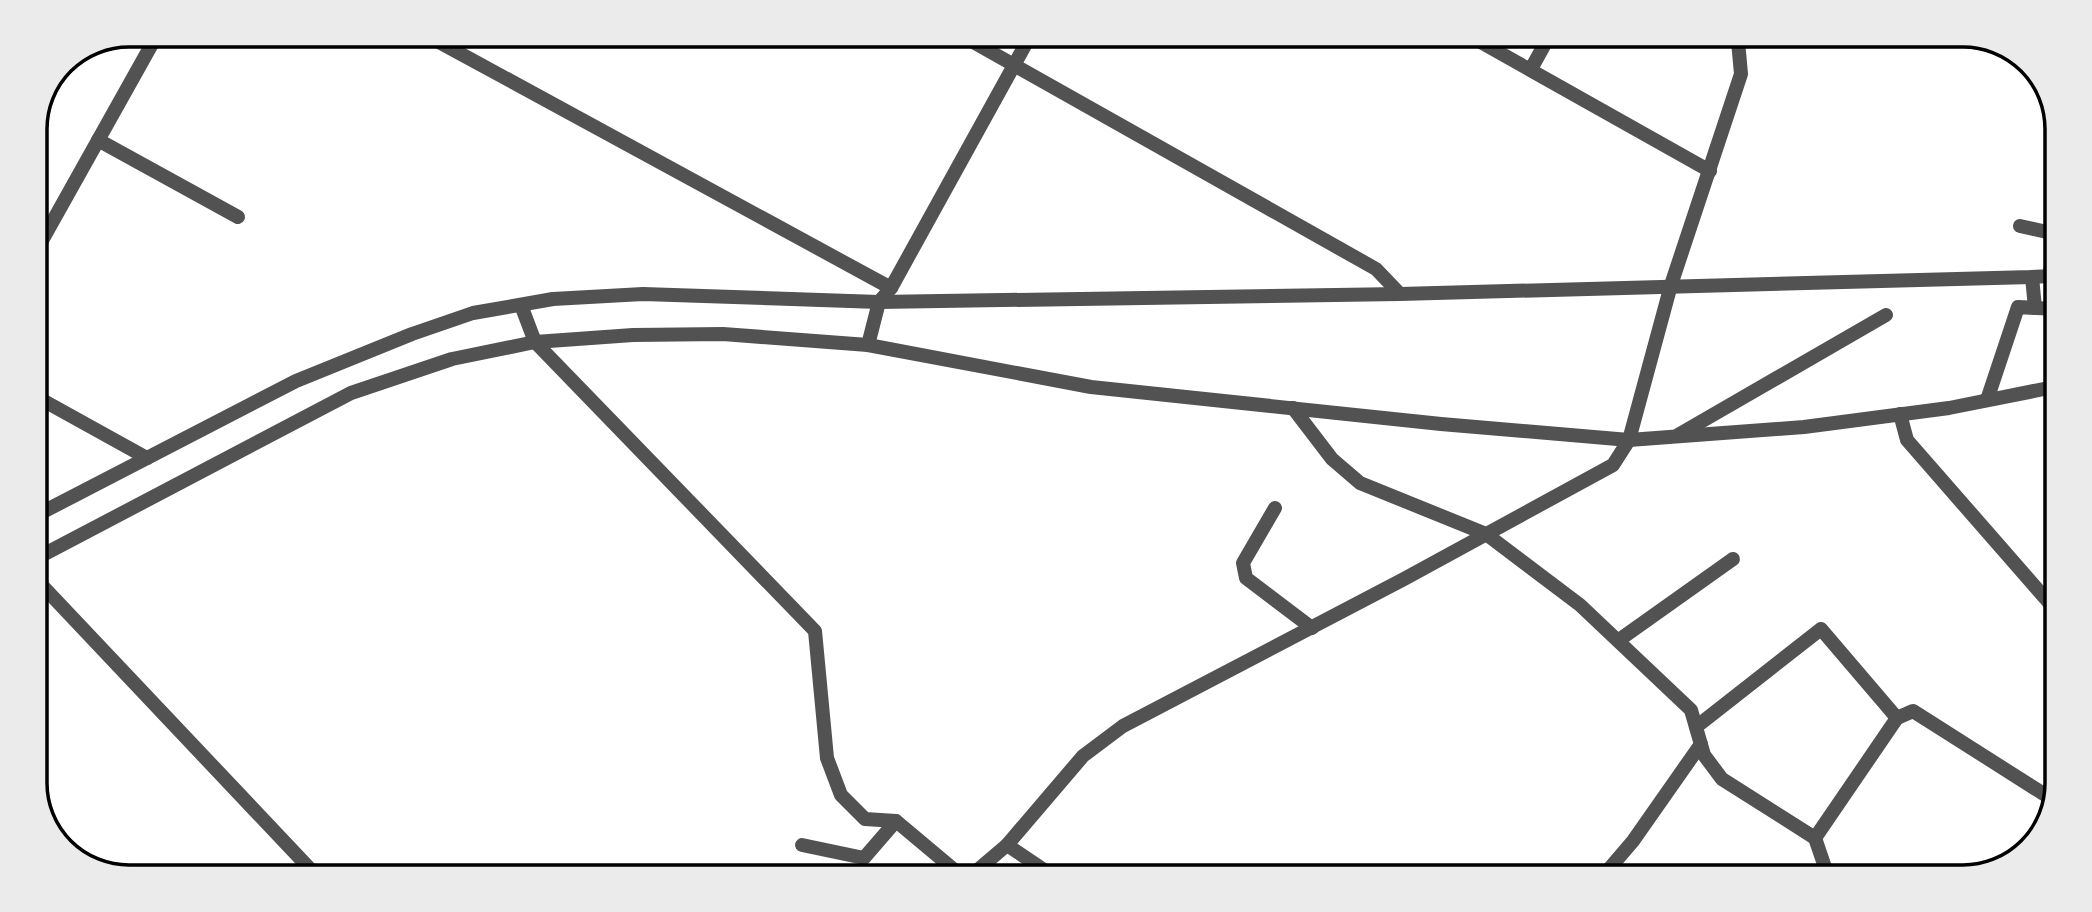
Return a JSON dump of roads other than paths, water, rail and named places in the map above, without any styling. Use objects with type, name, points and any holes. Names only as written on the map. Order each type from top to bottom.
[{"type":"street","points":[[47,231],[150,47]]},
{"type":"street","points":[[448,47],[891,288]]},
{"type":"street","points":[[982,47],[1376,269],[1400,294]]},
{"type":"street","points":[[868,345],[879,302],[891,288],[1024,47]]},
{"type":"street","points":[[1490,47],[1710,171]]},
{"type":"street","points":[[1531,69],[1542,47]]},
{"type":"street","points":[[983,865],[1007,845],[1083,756],[1123,726],[1312,628],[1613,465],[1629,440],[1671,285],[1741,74],[1739,47]]},
{"type":"street","points":[[98,140],[238,216]]},
{"type":"street","points":[[2020,226],[2045,232]]},
{"type":"street","points":[[47,510],[296,381],[334,365],[461,317],[553,299],[643,294],[879,302],[1400,294],[2045,276]]},
{"type":"street","points":[[2032,277],[2035,308]]},
{"type":"street","points":[[521,305],[535,342],[815,631],[827,758],[841,795],[865,819],[896,821],[948,865]]},
{"type":"street","points":[[1987,400],[2018,307],[2045,308]]},
{"type":"street","points":[[1674,437],[1886,315]]},
{"type":"street","points":[[47,553],[351,393],[452,359],[535,342],[633,335],[723,334],[868,345],[1091,387],[1629,440],[1804,427],[1900,414],[2045,389]]},
{"type":"street","points":[[47,403],[146,458]]},
{"type":"street","points":[[1293,408],[1332,460],[1360,483],[1486,534],[1580,604],[1691,710],[1704,755],[1722,779],[1815,838],[1824,865]]},
{"type":"street","points":[[1900,414],[1907,440],[2045,598]]},
{"type":"street","points":[[1275,508],[1243,563],[1245,578],[1312,628]]},
{"type":"street","points":[[1619,640],[1733,559]]},
{"type":"street","points":[[47,591],[306,865]]},
{"type":"street","points":[[1696,727],[1821,629],[1897,718]]},
{"type":"street","points":[[1815,838],[1897,718],[1913,711],[2044,794]]},
{"type":"street","points":[[1612,865],[1633,841],[1701,744]]},
{"type":"street","points":[[802,845],[864,858],[896,821]]},
{"type":"street","points":[[1007,845],[1037,865]]}]
